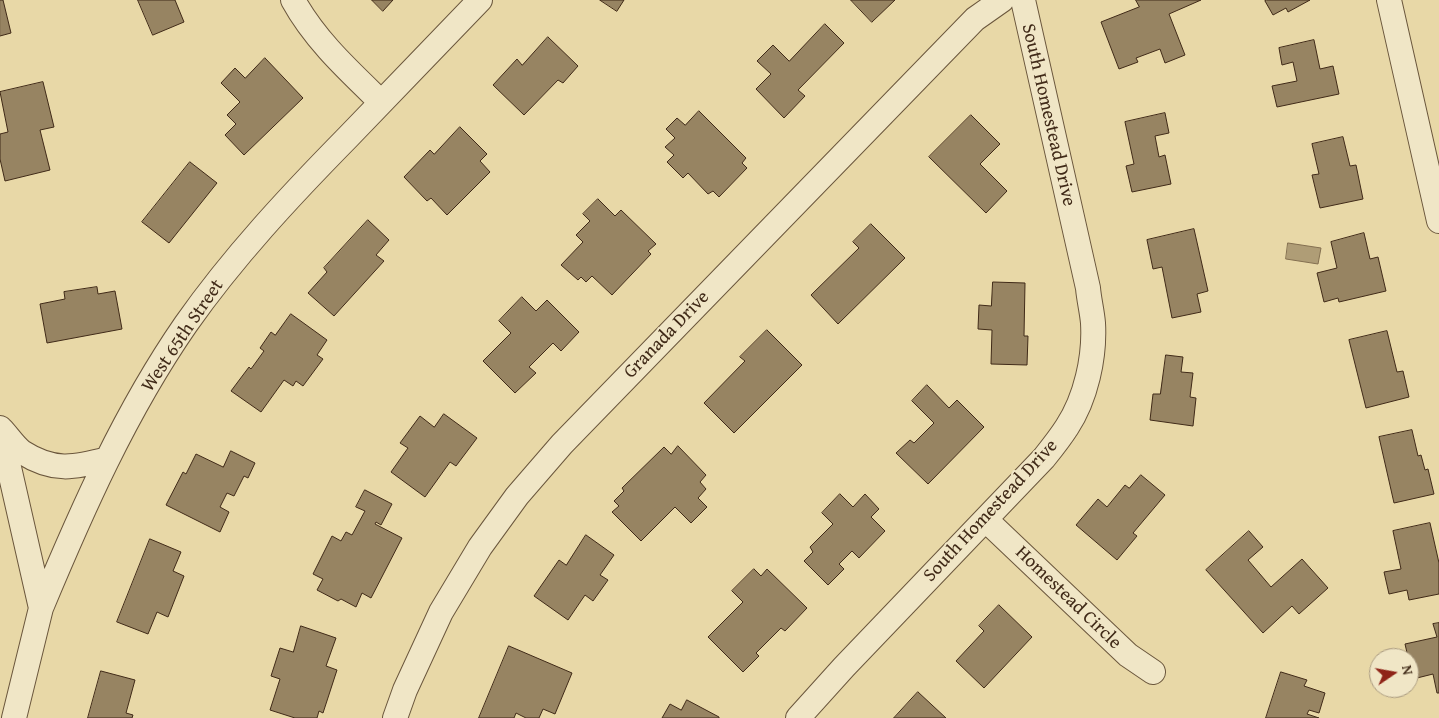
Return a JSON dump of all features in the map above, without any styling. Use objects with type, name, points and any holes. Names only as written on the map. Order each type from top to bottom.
[{"type":"street","points":[[293,0],[305,22],[335,58],[381,102]]},
{"type":"street","name":"West 65th Street","points":[[14,718],[41,608],[81,512],[107,459],[147,386],[187,324],[246,247],[302,184],[480,0]]},
{"type":"street","name":"Granada Drive","points":[[395,718],[441,612],[480,547],[517,496],[568,437],[827,169],[975,19],[1002,0]]},
{"type":"street","name":"South Homestead Drive","points":[[798,718],[844,667],[1044,458],[1067,427],[1079,404],[1087,379],[1092,348],[1093,323],[1088,288],[1023,0]]},
{"type":"street","points":[[1389,0],[1439,221]]},
{"type":"street","points":[[0,428],[21,451],[52,467],[80,467],[107,459]]},
{"type":"street","points":[[0,428],[41,608]]},
{"type":"street","name":"Homestead Circle","points":[[986,520],[1128,655],[1152,672]]},
{"type":"shaded area","points":[[1288,243],[1321,248],[1318,264],[1286,259]]},
{"type":"building","points":[[0,0],[3,0],[11,33],[0,36]]},
{"type":"building","points":[[138,0],[175,0],[184,22],[153,35]]},
{"type":"building","points":[[372,0],[393,0],[383,11]]},
{"type":"building","points":[[600,0],[624,0],[617,11]]},
{"type":"building","points":[[851,0],[895,0],[872,22]]},
{"type":"building","points":[[1136,0],[1201,0],[1169,14],[1185,55],[1165,63],[1160,49],[1136,58],[1138,62],[1119,69],[1101,22],[1139,7]]},
{"type":"building","points":[[1310,0],[1288,12],[1286,8],[1273,15],[1265,1]]},
{"type":"building","points":[[825,24],[844,43],[798,90],[805,96],[784,118],[756,89],[771,74],[757,61],[773,45],[789,61]]},
{"type":"building","points":[[548,37],[578,66],[563,83],[558,80],[524,115],[493,85],[517,59],[522,65]]},
{"type":"building","points":[[1314,40],[1320,69],[1333,66],[1339,94],[1277,107],[1272,86],[1297,81],[1293,62],[1282,65],[1279,48]]},
{"type":"building","points":[[265,58],[303,98],[244,155],[225,135],[236,124],[227,115],[240,102],[221,83],[235,68],[245,78]]},
{"type":"building","points":[[43,82],[54,127],[40,130],[50,170],[5,181],[0,159],[0,134],[8,132],[0,92]]},
{"type":"building","points":[[699,111],[746,158],[742,163],[747,168],[719,197],[713,191],[708,194],[688,173],[683,178],[667,162],[674,155],[665,147],[675,138],[666,129],[677,118],[685,125]]},
{"type":"building","points":[[1165,113],[1169,133],[1155,136],[1159,157],[1165,155],[1171,184],[1132,192],[1126,166],[1134,164],[1125,122]]},
{"type":"building","points":[[971,115],[1000,144],[980,164],[1007,191],[986,213],[929,157]]},
{"type":"building","points":[[460,127],[487,154],[480,161],[490,172],[447,215],[431,198],[427,201],[404,177],[430,150],[434,154]]},
{"type":"building","points":[[1343,137],[1350,166],[1356,165],[1363,199],[1320,208],[1312,175],[1319,174],[1312,144]]},
{"type":"building","points":[[190,162],[217,183],[169,243],[142,222]]},
{"type":"building","points":[[598,199],[615,216],[621,210],[656,244],[648,251],[651,254],[612,295],[592,276],[586,282],[581,277],[578,280],[561,265],[583,242],[576,235],[590,221],[583,214]]},
{"type":"building","points":[[368,220],[389,240],[376,255],[384,261],[334,316],[308,293],[327,272],[324,268]]},
{"type":"building","points":[[871,224],[905,258],[838,324],[811,295],[859,248],[853,242]]},
{"type":"building","points":[[1194,229],[1208,291],[1197,294],[1201,312],[1172,318],[1162,267],[1153,269],[1147,240]]},
{"type":"building","points":[[1364,233],[1370,259],[1378,257],[1386,291],[1339,302],[1338,298],[1324,302],[1317,273],[1337,268],[1331,242]]},
{"type":"building","points":[[993,282],[1025,283],[1024,336],[1028,336],[1027,365],[991,364],[992,330],[978,329],[979,305],[991,306]]},
{"type":"building","points":[[97,287],[98,294],[115,291],[122,329],[47,343],[40,304],[65,299],[64,292]]},
{"type":"building","points":[[522,297],[536,311],[547,300],[579,332],[561,351],[553,343],[529,367],[536,373],[515,393],[483,361],[511,333],[499,321]]},
{"type":"building","points":[[291,314],[327,340],[317,355],[323,359],[303,386],[296,381],[293,386],[284,380],[261,412],[231,391],[264,351],[260,348],[271,332],[275,335]]},
{"type":"building","points":[[767,330],[802,365],[734,433],[704,403],[745,361],[740,357]]},
{"type":"building","points":[[1387,331],[1397,372],[1403,371],[1409,397],[1366,408],[1349,340]]},
{"type":"building","points":[[1166,355],[1183,357],[1181,372],[1193,373],[1190,397],[1196,398],[1193,426],[1150,420],[1153,394],[1160,394]]},
{"type":"building","points":[[927,385],[949,408],[957,400],[984,427],[928,484],[896,453],[910,440],[914,443],[934,423],[912,401]]},
{"type":"building","points":[[444,414],[477,438],[456,466],[450,462],[425,497],[391,472],[408,448],[400,443],[420,416],[434,427]]},
{"type":"building","points":[[1412,430],[1418,456],[1421,455],[1425,470],[1428,469],[1434,494],[1394,503],[1379,437]]},
{"type":"building","points":[[678,446],[706,475],[700,482],[706,489],[698,498],[707,507],[691,523],[675,507],[641,541],[612,512],[619,506],[614,501],[624,491],[622,488],[664,447],[671,454]]},
{"type":"building","points":[[231,451],[255,463],[248,478],[244,476],[234,496],[227,493],[220,507],[229,512],[220,532],[166,505],[183,472],[186,474],[196,454],[223,467]]},
{"type":"building","points":[[1141,475],[1165,495],[1133,533],[1137,536],[1117,560],[1076,525],[1098,499],[1107,507],[1125,485],[1129,488]]},
{"type":"building","points":[[365,490],[392,504],[381,525],[376,522],[375,524],[402,538],[371,598],[362,593],[356,607],[341,599],[338,601],[317,590],[323,579],[313,574],[332,536],[341,541],[346,532],[352,535],[365,511],[356,507]]},
{"type":"building","points":[[840,494],[853,507],[865,494],[879,509],[871,517],[885,531],[859,558],[852,551],[839,564],[844,569],[828,585],[804,561],[813,552],[810,547],[833,524],[822,513]]},
{"type":"building","points":[[1430,523],[1439,563],[1439,594],[1409,600],[1407,590],[1389,594],[1384,572],[1401,569],[1393,531]]},
{"type":"building","points":[[1249,531],[1263,547],[1248,560],[1271,587],[1302,559],[1328,588],[1299,614],[1292,606],[1263,633],[1206,570]]},
{"type":"building","points":[[586,535],[614,555],[600,575],[608,580],[593,601],[585,595],[568,620],[534,596],[559,560],[566,565]]},
{"type":"building","points":[[150,539],[181,552],[173,571],[184,576],[168,617],[157,612],[148,634],[117,622]]},
{"type":"building","points":[[754,569],[761,576],[767,569],[807,608],[785,631],[781,628],[756,653],[759,656],[743,672],[708,637],[743,602],[732,591]]},
{"type":"building","points":[[999,605],[1032,637],[984,688],[956,661],[984,631],[979,626]]},
{"type":"building","points":[[1439,623],[1439,693],[1437,693],[1433,674],[1419,678],[1419,648],[1406,648],[1405,644],[1437,637],[1433,624]]},
{"type":"building","points":[[301,626],[336,638],[326,666],[337,670],[323,713],[319,711],[317,718],[295,718],[270,710],[280,679],[271,676],[280,648],[293,652]]},
{"type":"building","points":[[509,646],[572,673],[555,714],[543,709],[539,718],[526,718],[516,713],[514,718],[479,718]]},
{"type":"building","points":[[101,671],[135,680],[126,713],[133,715],[132,718],[88,718]]},
{"type":"building","points":[[1281,672],[1307,680],[1304,686],[1325,693],[1319,713],[1309,710],[1307,714],[1319,718],[1266,718]]},
{"type":"building","points":[[918,692],[946,718],[894,718]]},
{"type":"building","points":[[687,700],[719,718],[662,718],[670,704],[681,710]]}]
